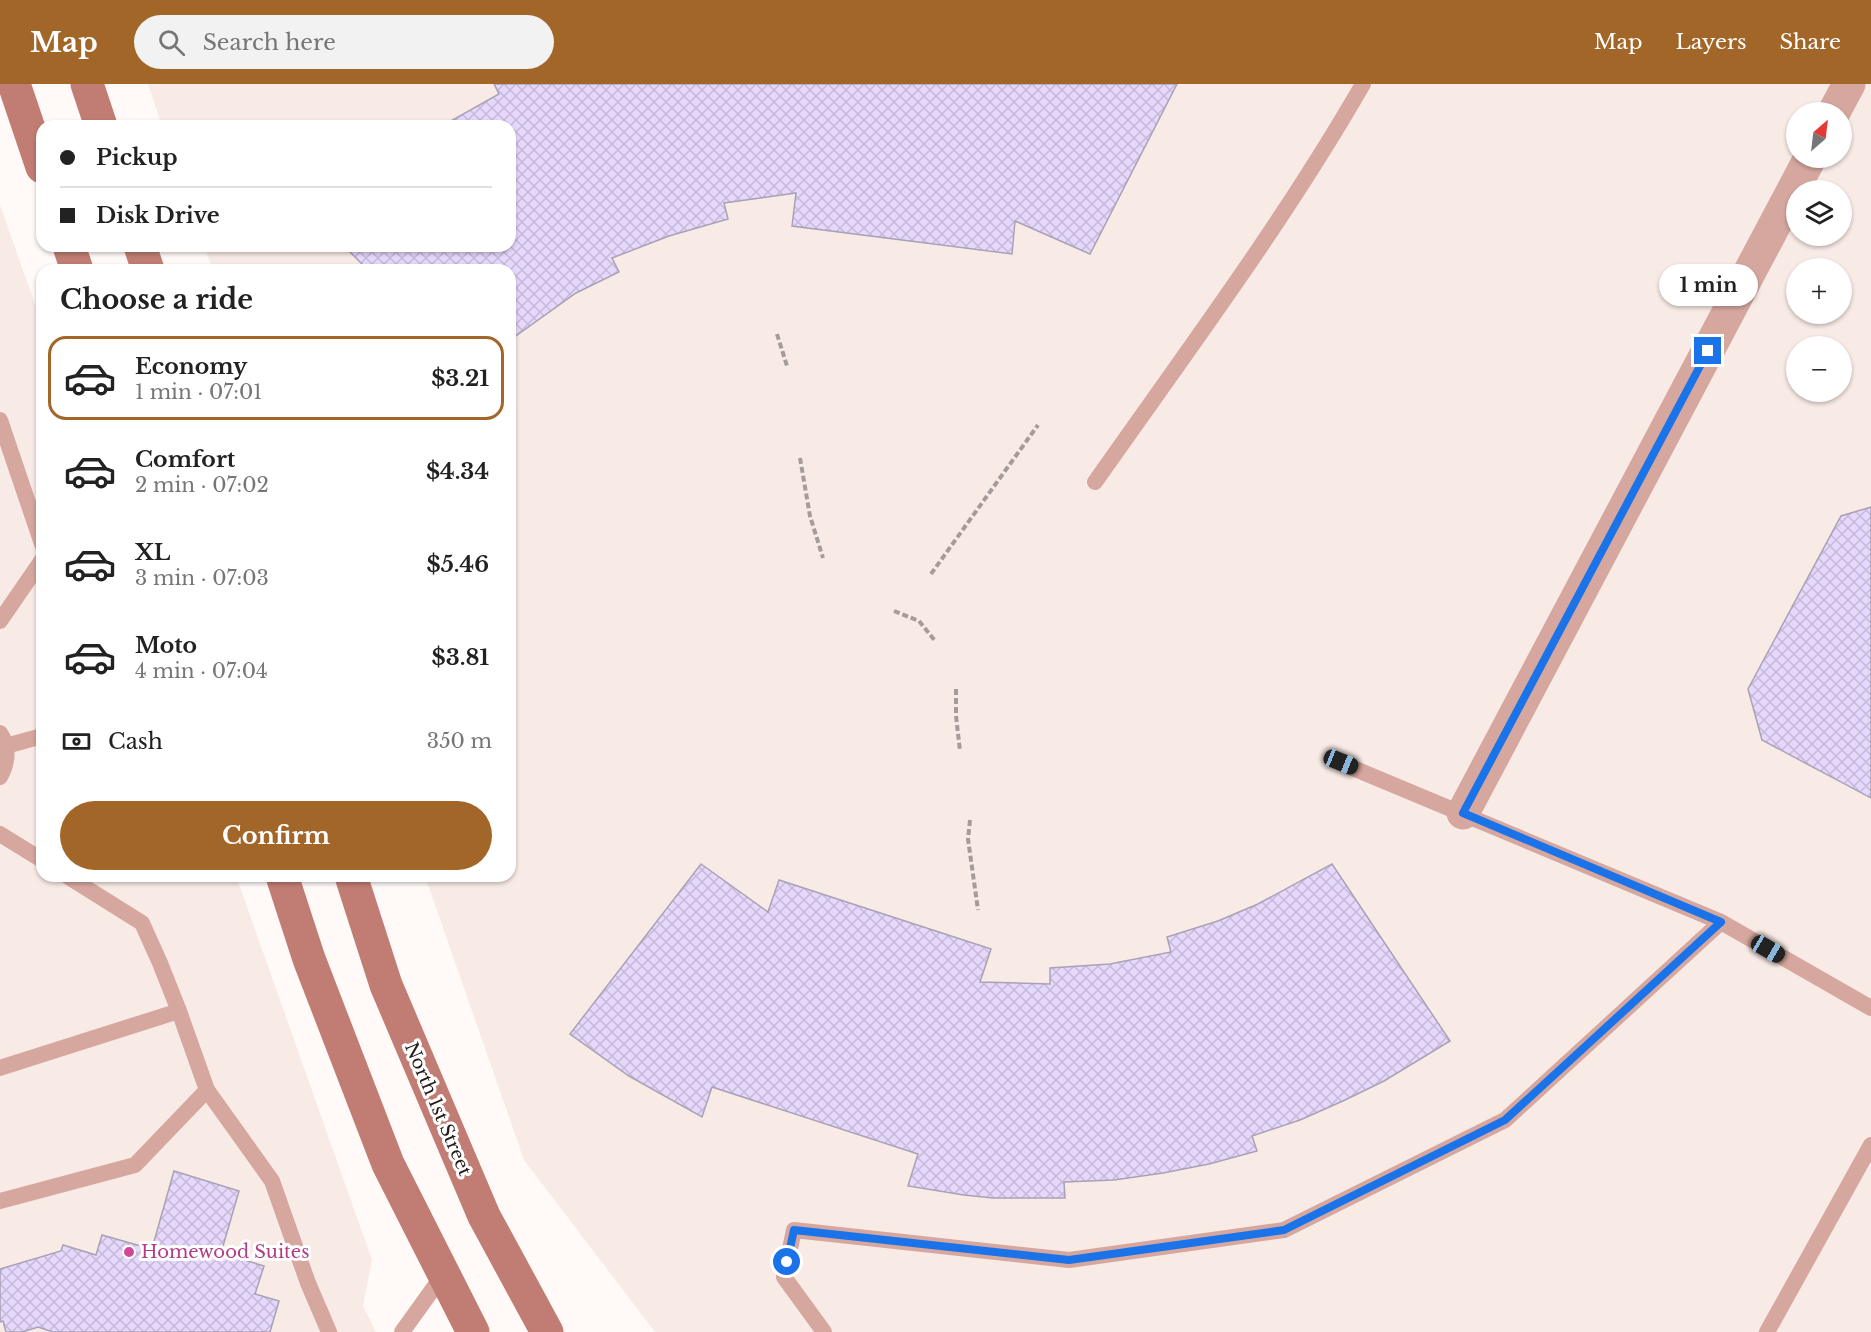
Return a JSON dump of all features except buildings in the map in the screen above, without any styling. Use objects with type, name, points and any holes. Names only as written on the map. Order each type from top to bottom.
[{"type":"main road","points":[[14,84],[36,149]]},
{"type":"main road","points":[[87,84],[99,120]]},
{"type":"main road","points":[[284,882],[309,959],[388,1164],[473,1332]]},
{"type":"main road","name":"North 1st Street","points":[[353,882],[386,985],[479,1205],[547,1332]]},
{"type":"street","points":[[1840,102],[1850,84]]},
{"type":"street","points":[[1463,813],[1805,168]]},
{"type":"lane","points":[[1095,482],[1267,239],[1326,148],[1363,84]]},
{"type":"lane","points":[[0,420],[36,526]]},
{"type":"lane","points":[[0,621],[36,569]]},
{"type":"lane","points":[[0,777],[8,756],[3,740],[36,737]]},
{"type":"lane","points":[[1341,762],[1721,922],[1871,1008]]},
{"type":"lane","points":[[0,834],[36,857]]},
{"type":"lane","points":[[77,882],[142,923],[179,1011],[207,1090],[272,1181],[308,1283],[329,1332]]},
{"type":"lane","points":[[824,1332],[784,1277],[794,1230],[1069,1260],[1284,1230],[1505,1120],[1721,922]]},
{"type":"lane","points":[[0,1068],[179,1011]]},
{"type":"lane","points":[[0,1201],[135,1165],[207,1090]]},
{"type":"lane","points":[[1767,1332],[1871,1145]]},
{"type":"lane","points":[[402,1332],[443,1275]]},
{"type":"path","points":[[777,334],[787,366]]},
{"type":"path","points":[[931,574],[1038,425]]},
{"type":"path","points":[[800,458],[810,516],[823,558]]},
{"type":"path","points":[[894,611],[919,621],[936,642]]},
{"type":"path","points":[[956,689],[960,751]]},
{"type":"path","points":[[969,820],[968,839],[978,910]]},
{"type":"shaded area","points":[[148,84],[1871,84],[1871,1332],[655,1332],[524,1160],[427,882],[516,882],[516,264],[211,264],[206,252],[516,252],[516,120],[160,120]]},
{"type":"shaded area","points":[[0,205],[36,307],[36,882],[238,882],[372,1260],[363,1306],[376,1332],[0,1332]]},
{"type":"place","name":"Homewood Suites","points":[[129,1252]]},
{"type":"route","points":[[787,1262],[794,1230],[1069,1260],[1284,1230],[1505,1120],[1721,922],[1463,813],[1708,351]]}]
